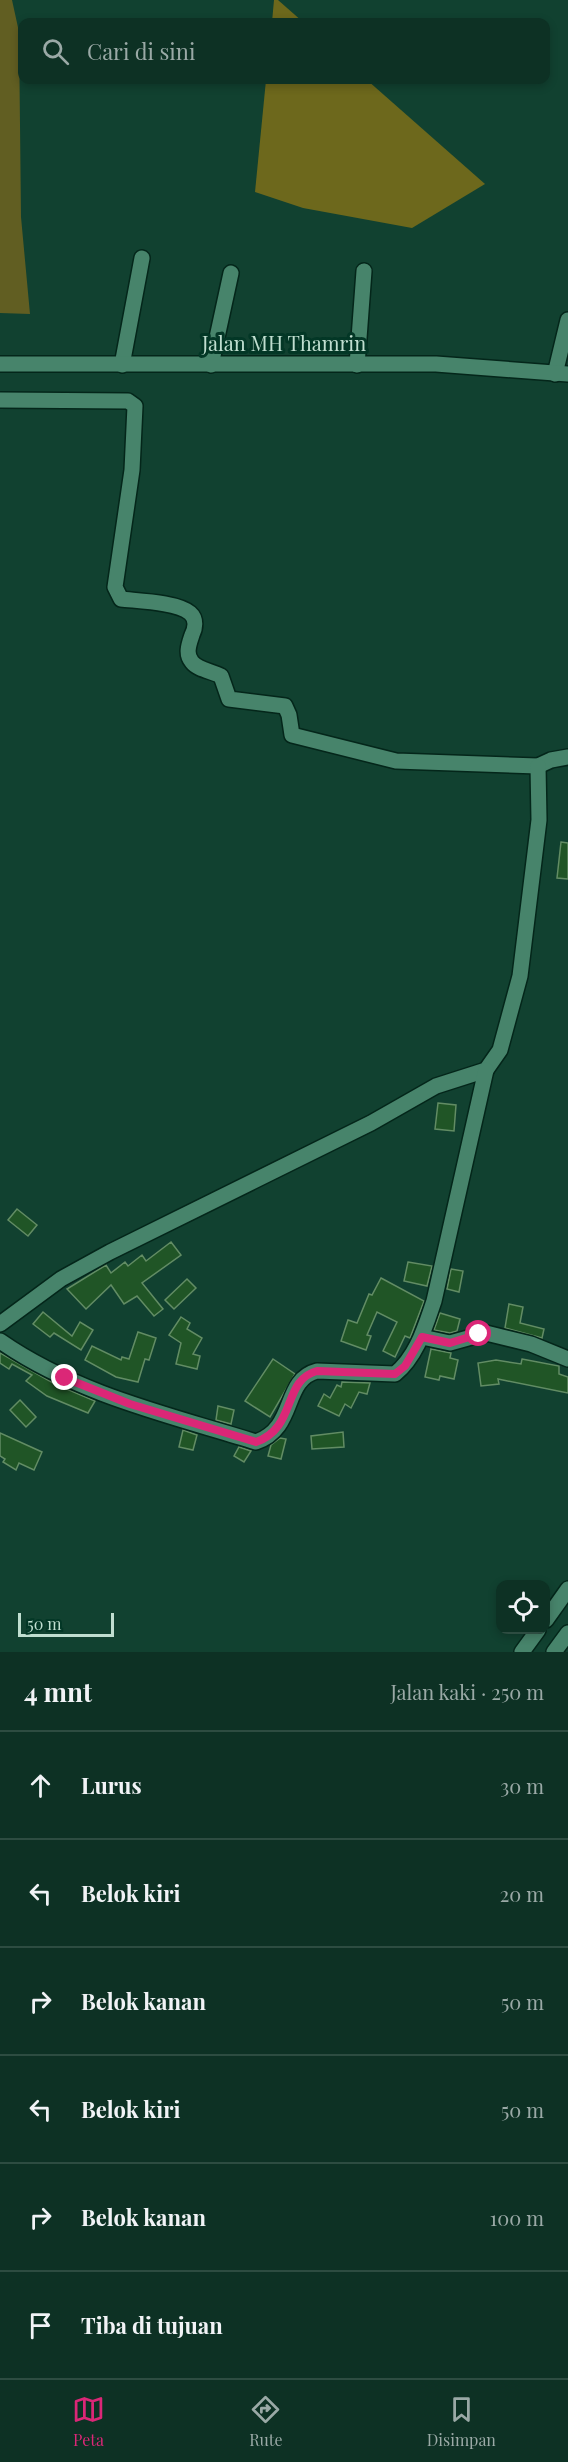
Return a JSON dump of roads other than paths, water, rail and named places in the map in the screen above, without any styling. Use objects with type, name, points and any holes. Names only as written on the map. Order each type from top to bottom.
[{"type":"street","points":[[122,365],[142,258]]},
{"type":"street","points":[[357,365],[364,272]]},
{"type":"street","points":[[211,365],[231,273]]},
{"type":"street","points":[[561,374],[568,320]]},
{"type":"street","name":"Jalan MH Thamrin","points":[[0,364],[446,365],[561,374]]},
{"type":"street","points":[[0,400],[128,401],[135,406],[132,470],[115,587],[121,599],[158,603],[190,613],[195,626],[189,644],[189,657],[194,665],[221,676],[229,699],[285,706],[292,735],[297,738],[315,740],[396,761],[538,766],[568,757]]},
{"type":"street","points":[[0,1341],[65,1378],[130,1404],[256,1442],[271,1437],[279,1427],[297,1386],[306,1374],[317,1371],[395,1374],[405,1366],[422,1337],[446,1254],[486,1070],[500,1050],[520,976],[539,820],[538,766]]},
{"type":"street","points":[[0,1324],[61,1279],[110,1252],[371,1123],[436,1086],[486,1070]]},
{"type":"street","points":[[422,1337],[450,1343],[486,1333],[531,1344],[568,1359]]},
{"type":"street","points":[[550,1614],[568,1589]]},
{"type":"street","points":[[554,1652],[568,1633]]},
{"type":"street","points":[[522,1652],[535,1634]]}]
